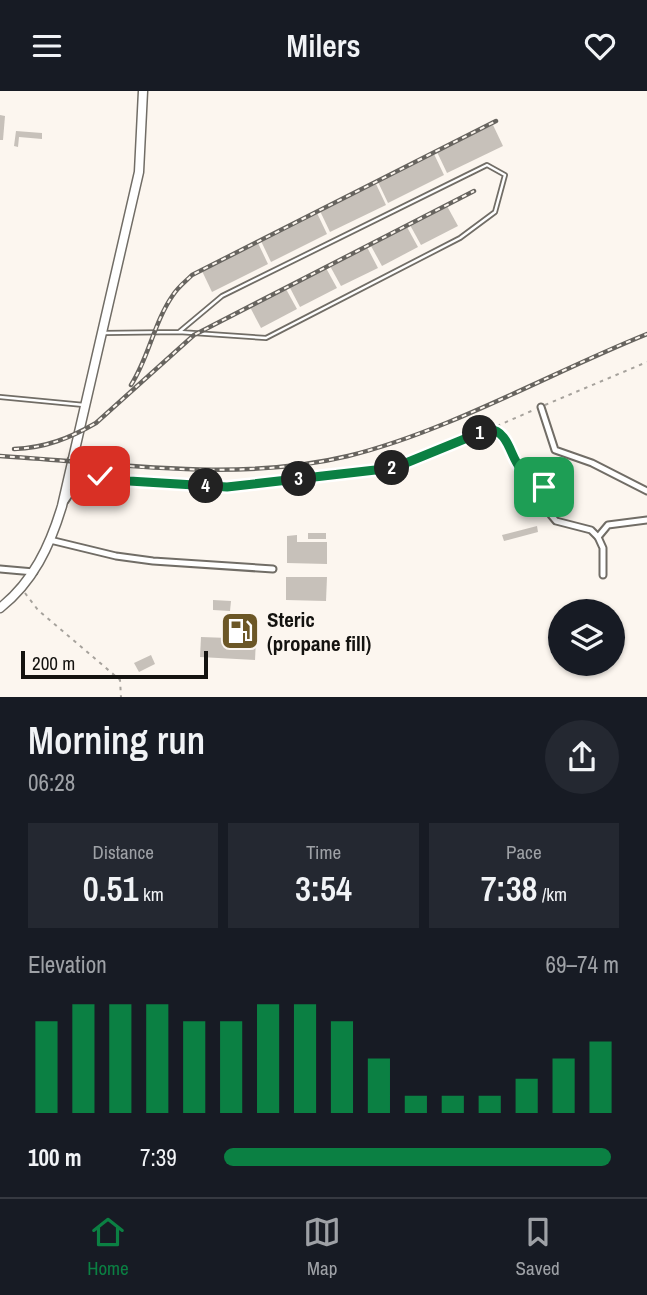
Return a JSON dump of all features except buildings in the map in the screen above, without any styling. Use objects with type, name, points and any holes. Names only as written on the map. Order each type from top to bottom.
[{"type":"main road","points":[[0,608],[34,572],[50,540],[62,506],[139,171],[143,91]]},
{"type":"street","points":[[541,407],[555,450],[592,464],[647,491]]},
{"type":"street","points":[[71,460],[90,475],[129,481],[227,487],[396,467],[489,429],[498,432],[512,450],[519,467],[544,487],[551,515],[556,520],[591,530],[598,537],[603,548],[603,575]]},
{"type":"street","points":[[62,506],[79,480],[90,475]]},
{"type":"street","points":[[598,537],[608,525],[647,520]]},
{"type":"street","points":[[50,540],[116,556],[153,561],[273,569]]},
{"type":"street","points":[[0,569],[34,572]]},
{"type":"lane","points":[[101,333],[179,332],[266,338],[460,238],[495,212],[505,175],[487,165],[222,296],[179,332]]},
{"type":"lane","points":[[0,397],[84,405]]},
{"type":"path","points":[[489,429],[647,362]]},
{"type":"path","points":[[21,587],[38,610],[120,680],[121,697]]},
{"type":"railway","points":[[131,385],[166,305],[177,289],[192,275],[496,121]]},
{"type":"railway","points":[[14,449],[57,441],[96,423],[194,335],[474,191]]},
{"type":"railway","points":[[0,456],[175,469],[219,470],[306,464],[348,456],[424,432],[647,334]]},
{"type":"place","name":"Steric (propane fill)","points":[[240,631]]},
{"type":"route","points":[[100,476],[129,481],[227,487],[384,469],[396,467],[489,429],[498,432],[512,450],[519,467],[544,487]]}]
